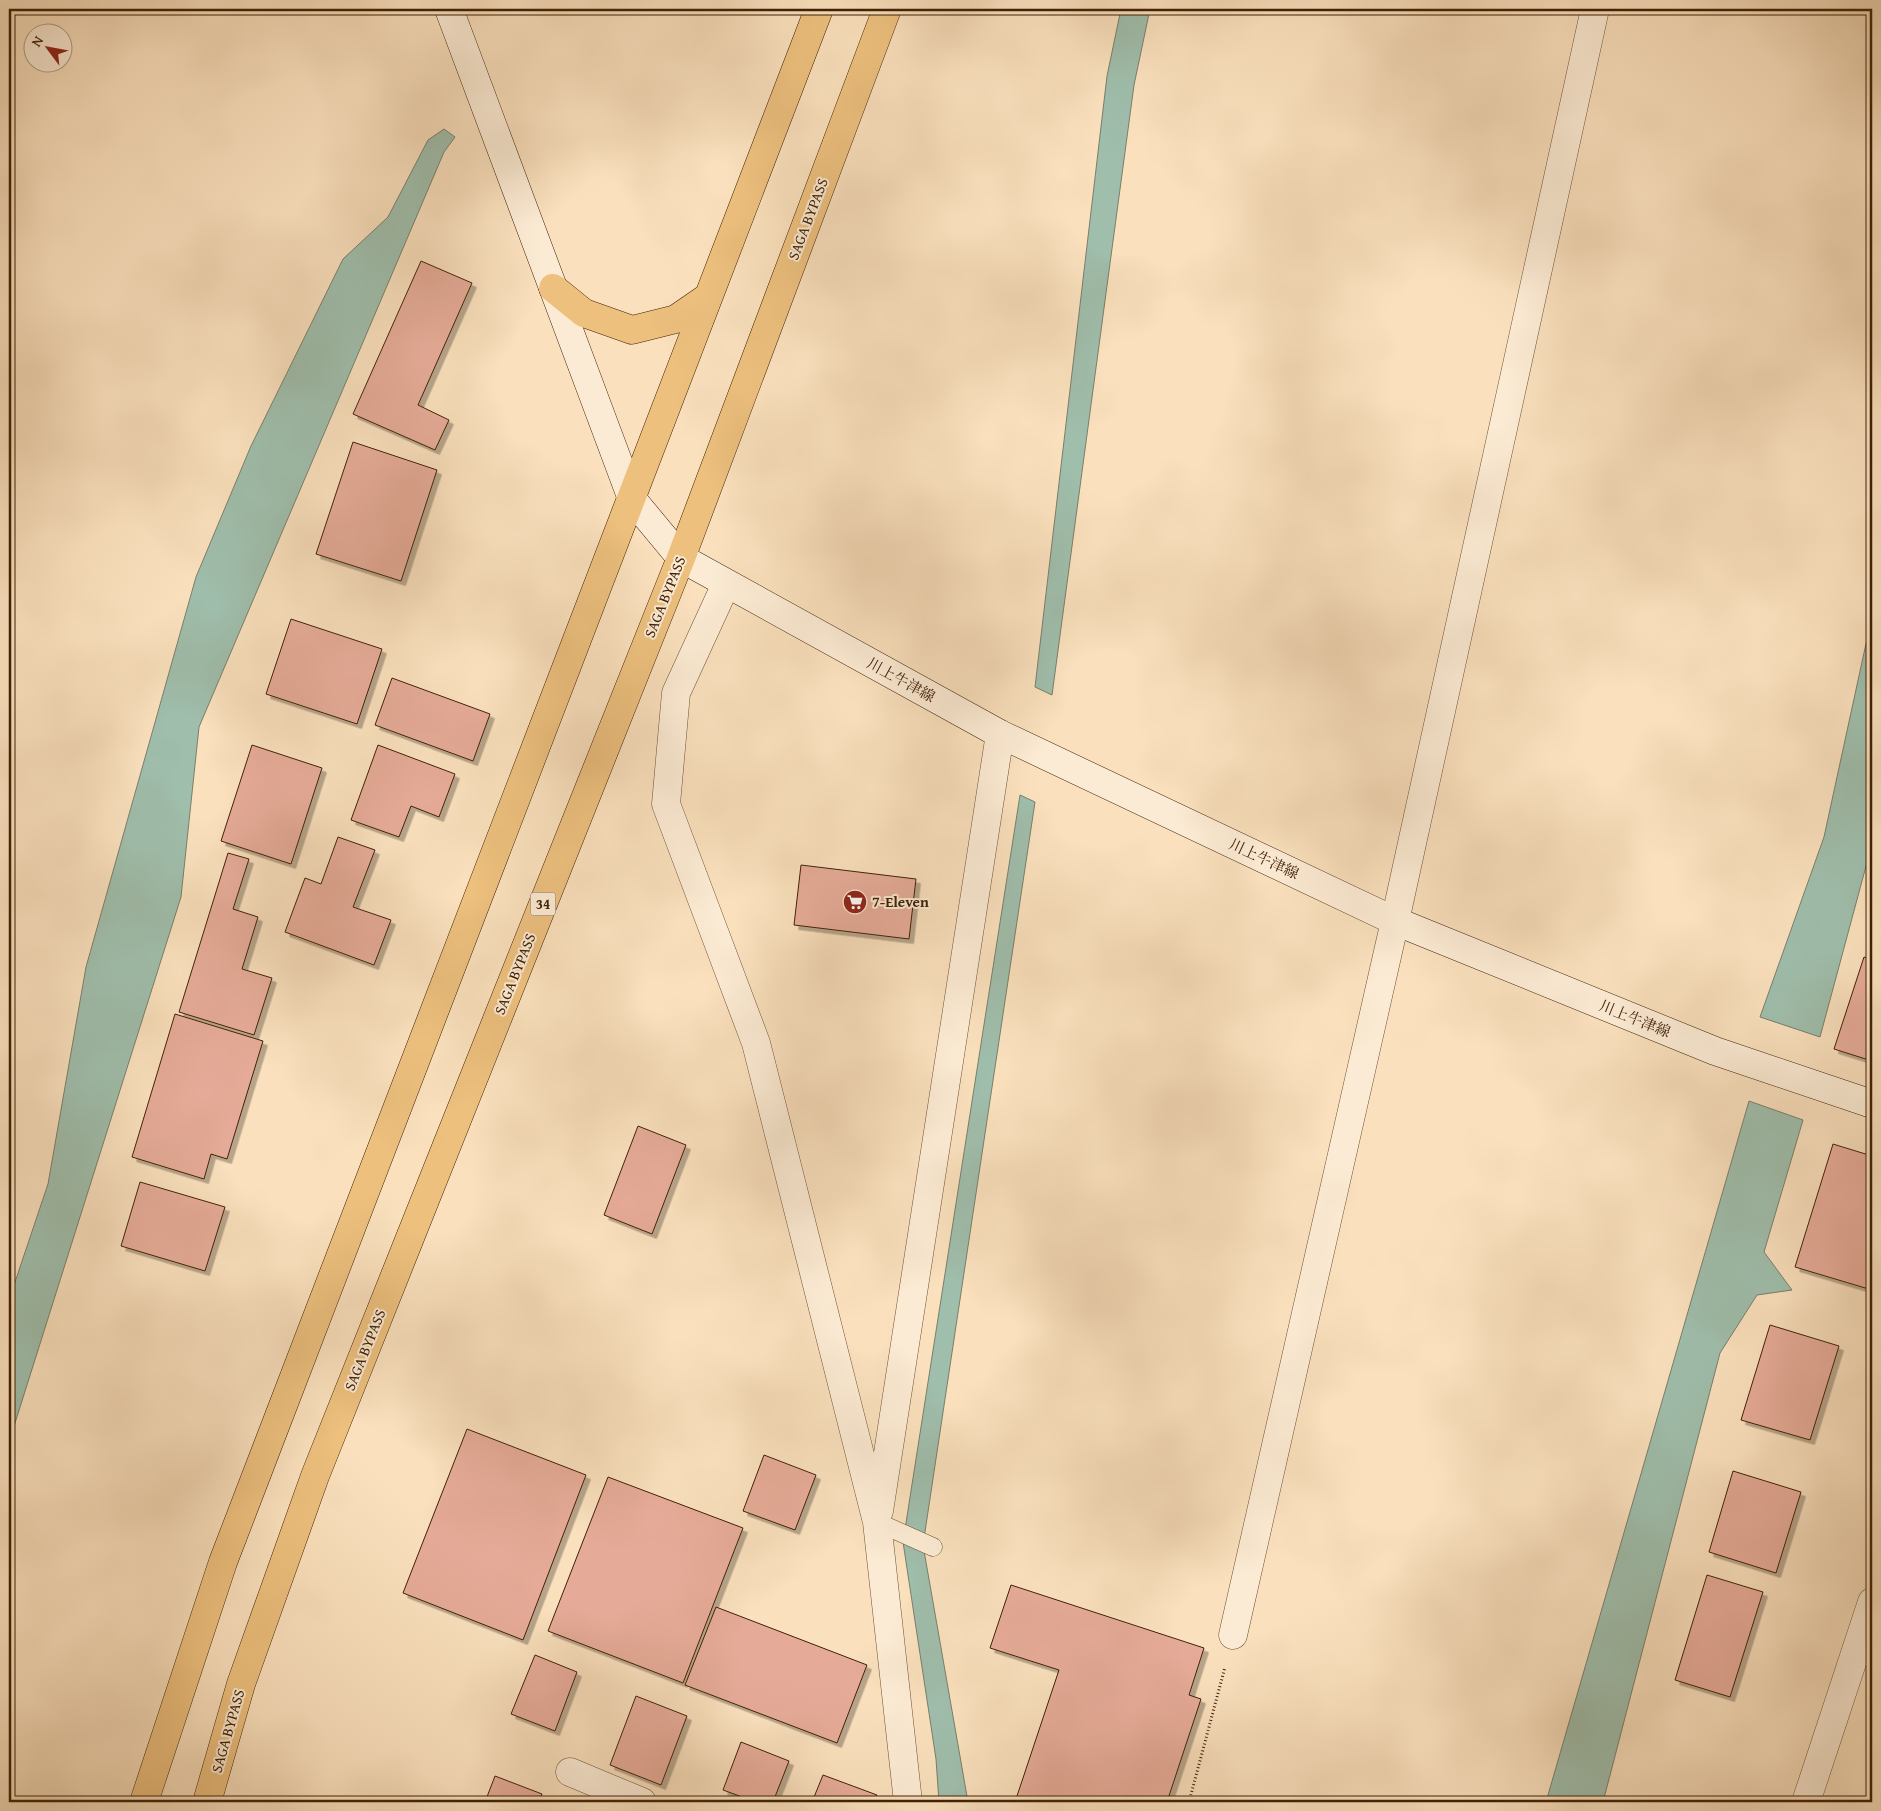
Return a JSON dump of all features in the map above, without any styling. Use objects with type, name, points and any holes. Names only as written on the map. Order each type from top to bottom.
[{"type":"highway","points":[[144,1802],[227,1552],[819,9]]},
{"type":"highway","name":"SAGA BYPASS","points":[[207,1802],[241,1684],[314,1476],[680,558],[887,9]]},
{"type":"highway","points":[[553,288],[584,313],[632,330],[676,319],[708,297]]},
{"type":"street","points":[[449,9],[632,499],[680,558]]},
{"type":"street","points":[[1234,1635],[1395,921],[1596,9]]},
{"type":"street","name":"川上牛津線","points":[[680,558],[1000,734],[1395,921],[1715,1051],[1872,1104]]},
{"type":"street","points":[[726,584],[676,693],[666,804],[756,1044],[877,1522],[908,1802]]},
{"type":"street","points":[[877,1522],[1000,734]]},
{"type":"street","points":[[1806,1802],[1872,1602]]},
{"type":"street","points":[[570,1772],[642,1802]]},
{"type":"lane","points":[[877,1522],[932,1547]]},
{"type":"path","points":[[1189,1802],[1234,1635]]},
{"type":"shaded area","points":[[1121,9],[1150,9],[1134,85],[1052,695],[1035,687],[1107,76]]},
{"type":"shaded area","points":[[444,129],[455,137],[444,152],[199,727],[181,897],[9,1442],[9,1300],[48,1184],[86,967],[196,577],[251,446],[343,259],[388,217],[428,140]]},
{"type":"shaded area","points":[[1872,616],[1872,844],[1820,1037],[1760,1017],[1824,837]]},
{"type":"shaded area","points":[[1020,795],[1035,802],[923,1545],[968,1802],[939,1802],[936,1759],[903,1542]]},
{"type":"shaded area","points":[[1749,1101],[1803,1120],[1764,1252],[1792,1290],[1757,1295],[1720,1353],[1603,1802],[1546,1802]]},
{"type":"building","points":[[421,261],[472,283],[418,405],[449,420],[435,450],[353,414]]},
{"type":"building","points":[[353,442],[437,470],[401,581],[316,554]]},
{"type":"building","points":[[291,619],[382,649],[357,724],[266,694]]},
{"type":"building","points":[[392,678],[490,714],[473,761],[375,725]]},
{"type":"building","points":[[252,745],[322,768],[291,864],[221,841]]},
{"type":"building","points":[[378,745],[455,774],[439,817],[411,806],[399,837],[351,820]]},
{"type":"building","points":[[338,837],[375,850],[353,907],[391,920],[374,965],[285,932],[305,878],[321,884]]},
{"type":"building","points":[[228,853],[249,859],[233,909],[258,917],[242,969],[272,978],[254,1035],[179,1012]]},
{"type":"building","name":"7-Eleven","points":[[801,865],[916,879],[909,939],[794,925]]},
{"type":"building","points":[[1864,957],[1872,960],[1872,1061],[1834,1049]]},
{"type":"building","points":[[175,1014],[263,1041],[227,1159],[211,1154],[204,1179],[132,1157]]},
{"type":"building","points":[[638,1126],[686,1145],[652,1234],[604,1215]]},
{"type":"building","points":[[1833,1144],[1872,1156],[1872,1290],[1795,1267]]},
{"type":"building","points":[[140,1182],[225,1207],[205,1271],[121,1246]]},
{"type":"building","points":[[1770,1325],[1839,1346],[1810,1440],[1741,1420]]},
{"type":"building","points":[[467,1429],[586,1475],[523,1640],[403,1593]]},
{"type":"building","points":[[764,1455],[816,1475],[795,1530],[743,1511]]},
{"type":"building","points":[[1733,1471],[1801,1492],[1776,1573],[1709,1552]]},
{"type":"building","points":[[608,1477],[743,1528],[683,1683],[548,1631]]},
{"type":"building","points":[[1707,1575],[1763,1592],[1730,1697],[1675,1680]]},
{"type":"building","points":[[1011,1585],[1204,1648],[1189,1695],[1201,1699],[1167,1802],[1015,1802],[1059,1670],[990,1648]]},
{"type":"building","points":[[716,1607],[867,1665],[837,1743],[685,1685]]},
{"type":"building","points":[[535,1655],[577,1672],[555,1731],[511,1714]]},
{"type":"building","points":[[636,1696],[687,1716],[661,1785],[610,1765]]},
{"type":"building","points":[[741,1742],[789,1761],[773,1802],[756,1802],[723,1790]]},
{"type":"building","points":[[823,1775],[877,1795],[874,1802],[812,1802]]},
{"type":"building","points":[[495,1776],[542,1794],[539,1802],[485,1802]]},
{"type":"place","name":"7-Eleven","points":[[855,902]]}]
